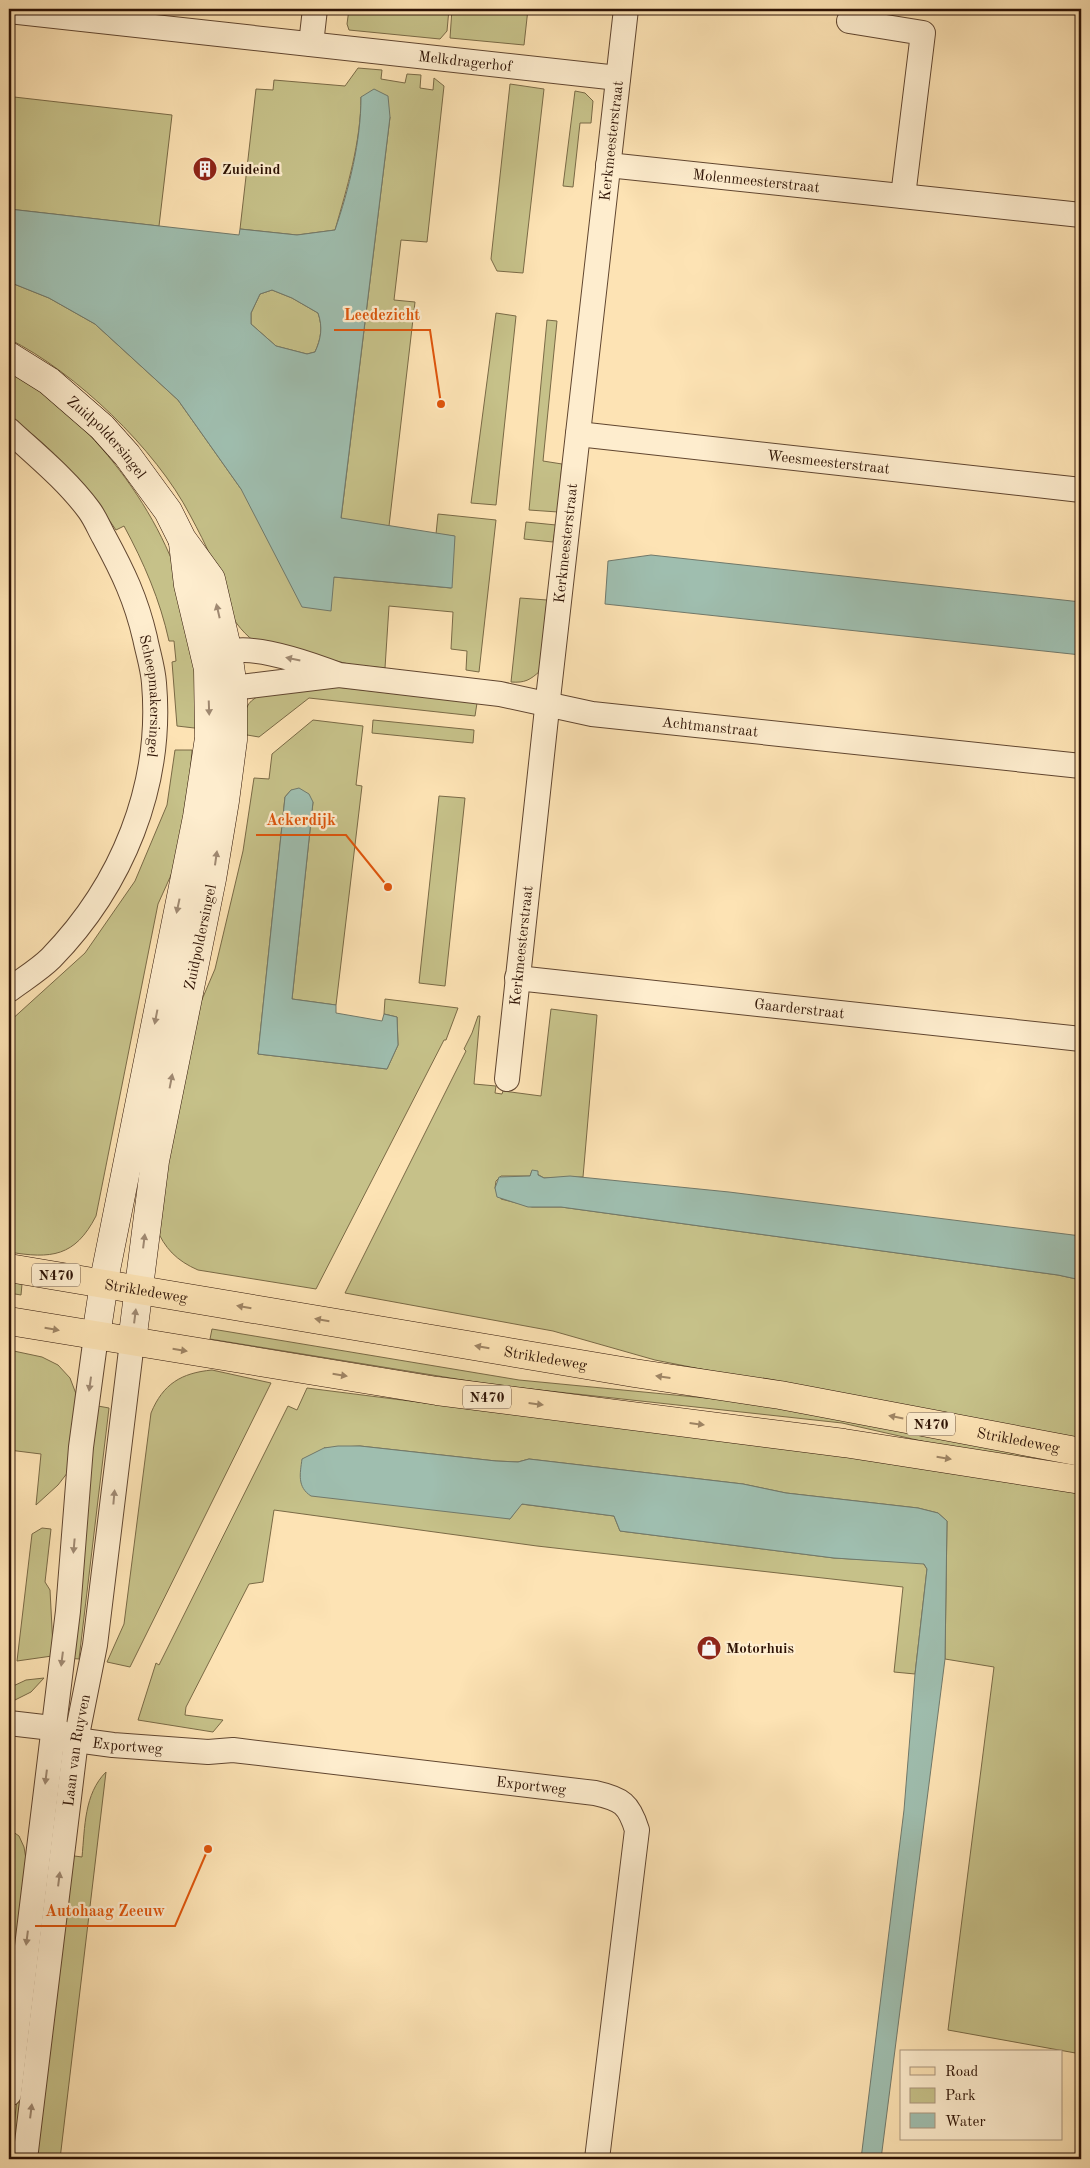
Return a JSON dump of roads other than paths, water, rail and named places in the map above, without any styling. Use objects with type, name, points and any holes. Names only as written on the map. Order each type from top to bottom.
[{"type":"main road","name":"Strikledeweg","points":[[9,1268],[634,1373],[780,1395],[1081,1452]]},
{"type":"main road","name":"Strikledeweg","points":[[9,1321],[437,1391],[844,1443],[1081,1480]]},
{"type":"street","points":[[311,44],[315,9]]},
{"type":"street","name":"Kerkmeesterstraat","points":[[506,1079],[546,704],[626,9]]},
{"type":"street","name":"Melkdragerhof","points":[[9,11],[618,78]]},
{"type":"street","points":[[848,21],[923,33],[904,196]]},
{"type":"street","name":"Molenmeesterstraat","points":[[608,165],[1081,215]]},
{"type":"street","name":"Zuidpoldersingel","points":[[9,356],[49,381],[102,427],[127,455],[168,511],[182,539],[188,585],[218,661],[233,688],[233,740],[212,879],[156,1161],[132,1342]]},
{"type":"street","name":"Scheepmakersingel","points":[[9,430],[53,471],[90,511],[117,561],[137,605],[154,682],[155,729],[149,776],[140,813],[127,847],[107,886],[76,930],[49,960],[9,990]]},
{"type":"street","name":"Weesmeesterstraat","points":[[578,434],[1081,490]]},
{"type":"street","name":"Achtmanstraat","points":[[218,661],[252,651],[306,662],[339,675]]},
{"type":"street","name":"Zuidpoldersingel","points":[[96,1336],[104,1283],[197,817],[218,661]]},
{"type":"street","name":"Achtmanstraat","points":[[233,688],[339,675],[500,694],[592,714],[1081,766]]},
{"type":"street","name":"Gaarderstraat","points":[[517,978],[1081,1039]]},
{"type":"street","name":"Laan van Ruyven","points":[[9,2094],[52,1728],[68,1610],[81,1448],[96,1336]]},
{"type":"street","name":"Laan van Ruyven","points":[[25,2159],[76,1740],[95,1645],[132,1342]]},
{"type":"street","name":"Exportweg","points":[[9,1723],[52,1728],[76,1740],[113,1745],[194,1751],[233,1750],[595,1793],[618,1798],[631,1812],[637,1830],[597,2159]]},
{"type":"water","points":[[374,89],[388,96],[390,117],[341,518],[455,536],[452,588],[334,577],[331,611],[302,607],[241,489],[178,400],[95,324],[49,298],[9,282],[9,209],[239,235],[240,229],[297,235],[335,230],[353,165],[359,131],[361,97]],"holes":[[[272,290],[292,298],[318,313],[321,333],[315,352],[307,354],[276,346],[251,324],[251,313],[260,294]]]},
{"type":"water","points":[[651,555],[1081,602],[1081,655],[605,604],[608,561]]},
{"type":"water","points":[[299,788],[309,794],[313,802],[292,999],[336,1005],[336,1013],[382,1021],[384,1014],[397,1017],[398,1045],[387,1069],[258,1054],[285,797],[291,790]]},
{"type":"water","points":[[532,1170],[538,1171],[538,1175],[544,1178],[570,1176],[729,1192],[1081,1236],[1081,1280],[1058,1275],[561,1207],[528,1207],[497,1197],[495,1188],[499,1177],[530,1176]]},
{"type":"water","points":[[360,1446],[496,1461],[518,1462],[529,1459],[743,1484],[786,1493],[918,1508],[938,1513],[947,1521],[945,1659],[881,2159],[861,2159],[904,1810],[915,1674],[927,1569],[924,1564],[834,1558],[620,1531],[614,1516],[522,1504],[510,1519],[311,1496],[303,1489],[300,1480],[302,1459],[324,1448]]},
{"type":"place","name":"Zuideind","points":[[205,169]]},
{"type":"place","name":"Leedezicht","points":[[441,404]]},
{"type":"place","name":"Ackerdijk","points":[[388,887]]},
{"type":"place","name":"Motorhuis","points":[[709,1648]]},
{"type":"place","name":"Autohaag Zeeuw","points":[[208,1849]]}]
